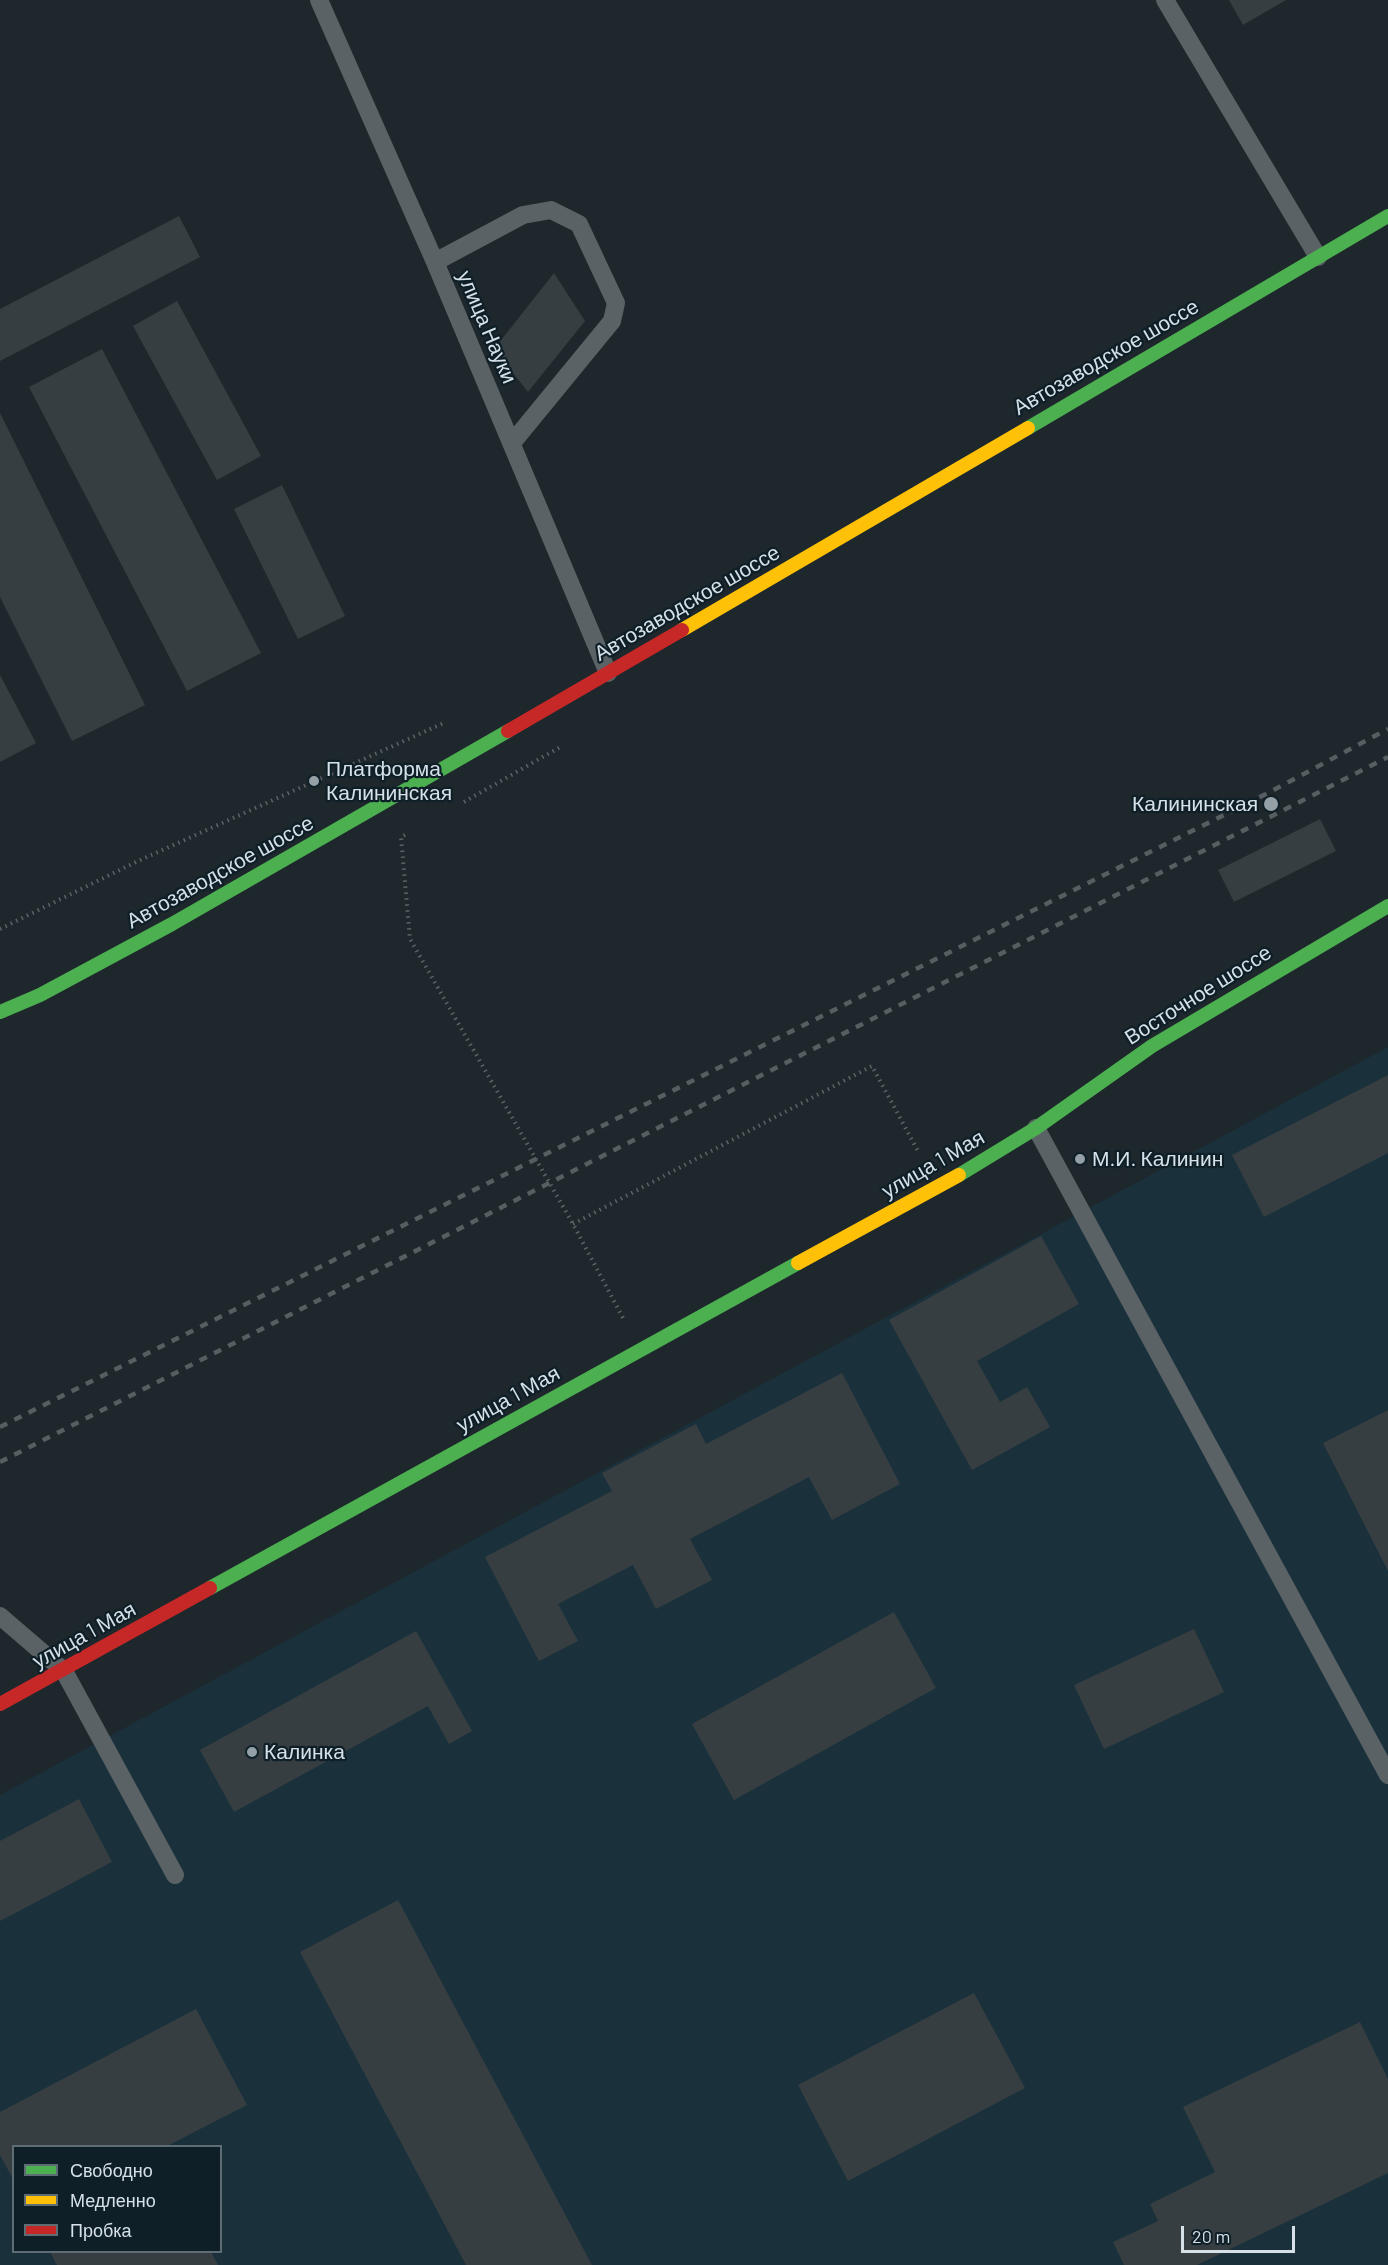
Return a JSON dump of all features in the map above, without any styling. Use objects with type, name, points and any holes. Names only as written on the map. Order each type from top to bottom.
[{"type":"street","name":"Автозаводское шоссе","points":[[0,1012],[40,995],[172,924],[608,673],[1388,216]]},
{"type":"street","name":"Восточное шоссе","points":[[1036,1128],[1152,1046],[1388,906]]},
{"type":"street","name":"улица 1 Мая","points":[[0,1704],[64,1671],[650,1344],[939,1187],[1036,1128]]},
{"type":"lane","name":"улица Науки","points":[[320,0],[435,262],[608,673]]},
{"type":"lane","points":[[1165,0],[1318,257]]},
{"type":"lane","points":[[435,262],[523,215],[551,210],[579,224],[616,303],[612,321],[512,443]]},
{"type":"lane","points":[[1036,1128],[1388,1775]]},
{"type":"lane","points":[[0,1616],[64,1671],[175,1875]]},
{"type":"path","points":[[0,929],[138,861],[450,720]]},
{"type":"path","points":[[462,803],[562,746]]},
{"type":"path","points":[[411,831],[401,837],[410,939],[573,1224],[624,1320]]},
{"type":"path","points":[[573,1224],[872,1066],[918,1153]]},
{"type":"shaded area","points":[[1388,1047],[1388,2265],[0,2265],[0,1795]]},
{"type":"building","points":[[1229,0],[1286,0],[1243,25]]},
{"type":"building","points":[[179,216],[200,257],[0,361],[0,309]]},
{"type":"building","points":[[554,273],[585,321],[528,392],[494,349]]},
{"type":"building","points":[[177,301],[261,456],[217,480],[133,326]]},
{"type":"building","points":[[102,349],[261,653],[187,691],[29,387]]},
{"type":"building","points":[[0,413],[145,705],[72,741],[0,597]]},
{"type":"building","points":[[282,485],[345,616],[298,639],[234,509]]},
{"type":"building","points":[[0,675],[36,743],[0,762]]},
{"type":"building","points":[[1320,819],[1336,851],[1234,902],[1218,870]]},
{"type":"building","points":[[1388,1075],[1388,1153],[1264,1217],[1232,1155]]},
{"type":"building","points":[[1041,1236],[1079,1304],[977,1361],[1000,1402],[1027,1387],[1050,1427],[972,1470],[889,1320]]},
{"type":"building","points":[[842,1373],[900,1484],[832,1520],[809,1477],[690,1539],[712,1580],[656,1609],[633,1565],[558,1604],[578,1641],[539,1661],[485,1557],[612,1491],[602,1473],[696,1424],[706,1444]]},
{"type":"building","points":[[1388,1410],[1388,1571],[1323,1443]]},
{"type":"building","points":[[894,1612],[936,1688],[734,1800],[692,1724]]},
{"type":"building","points":[[1194,1629],[1224,1692],[1104,1749],[1074,1685]]},
{"type":"building","points":[[416,1631],[472,1731],[449,1744],[428,1706],[234,1812],[200,1750]]},
{"type":"building","points":[[79,1799],[112,1862],[0,1921],[0,1841]]},
{"type":"building","points":[[398,1900],[592,2265],[466,2265],[300,1952]]},
{"type":"building","points":[[974,1993],[1025,2088],[848,2181],[798,2085]]},
{"type":"building","points":[[196,2009],[247,2105],[169,2145],[12,2145],[12,2177],[0,2155],[0,2112]]},
{"type":"building","points":[[1360,2022],[1388,2079],[1388,2173],[1197,2265],[1124,2265],[1113,2242],[1158,2221],[1150,2204],[1215,2172],[1183,2107]]},
{"type":"building","points":[[51,2253],[212,2253],[218,2265],[57,2265]]},
{"type":"railway","points":[[0,1427],[1266,794],[1388,729]]},
{"type":"railway","points":[[0,1462],[1388,757]]},
{"type":"traffic: fast","points":[[1028,428],[1388,216]]},
{"type":"traffic: fast","points":[[0,1012],[40,995],[172,924],[508,731]]},
{"type":"traffic: fast","points":[[959,1175],[1036,1128],[1152,1046],[1388,906]]},
{"type":"traffic: fast","points":[[210,1588],[798,1263]]},
{"type":"traffic: slow","points":[[682,630],[1028,428]]},
{"type":"traffic: slow","points":[[798,1263],[959,1175]]},
{"type":"traffic: jam","points":[[508,731],[682,630]]},
{"type":"traffic: jam","points":[[0,1704],[210,1588]]},
{"type":"place","name":"Платформа Калининская","points":[[314,781]]},
{"type":"place","name":"Калининская","points":[[1271,804]]},
{"type":"place","name":"М.И. Калинин","points":[[1080,1159]]},
{"type":"place","name":"Калинка","points":[[252,1752]]}]
